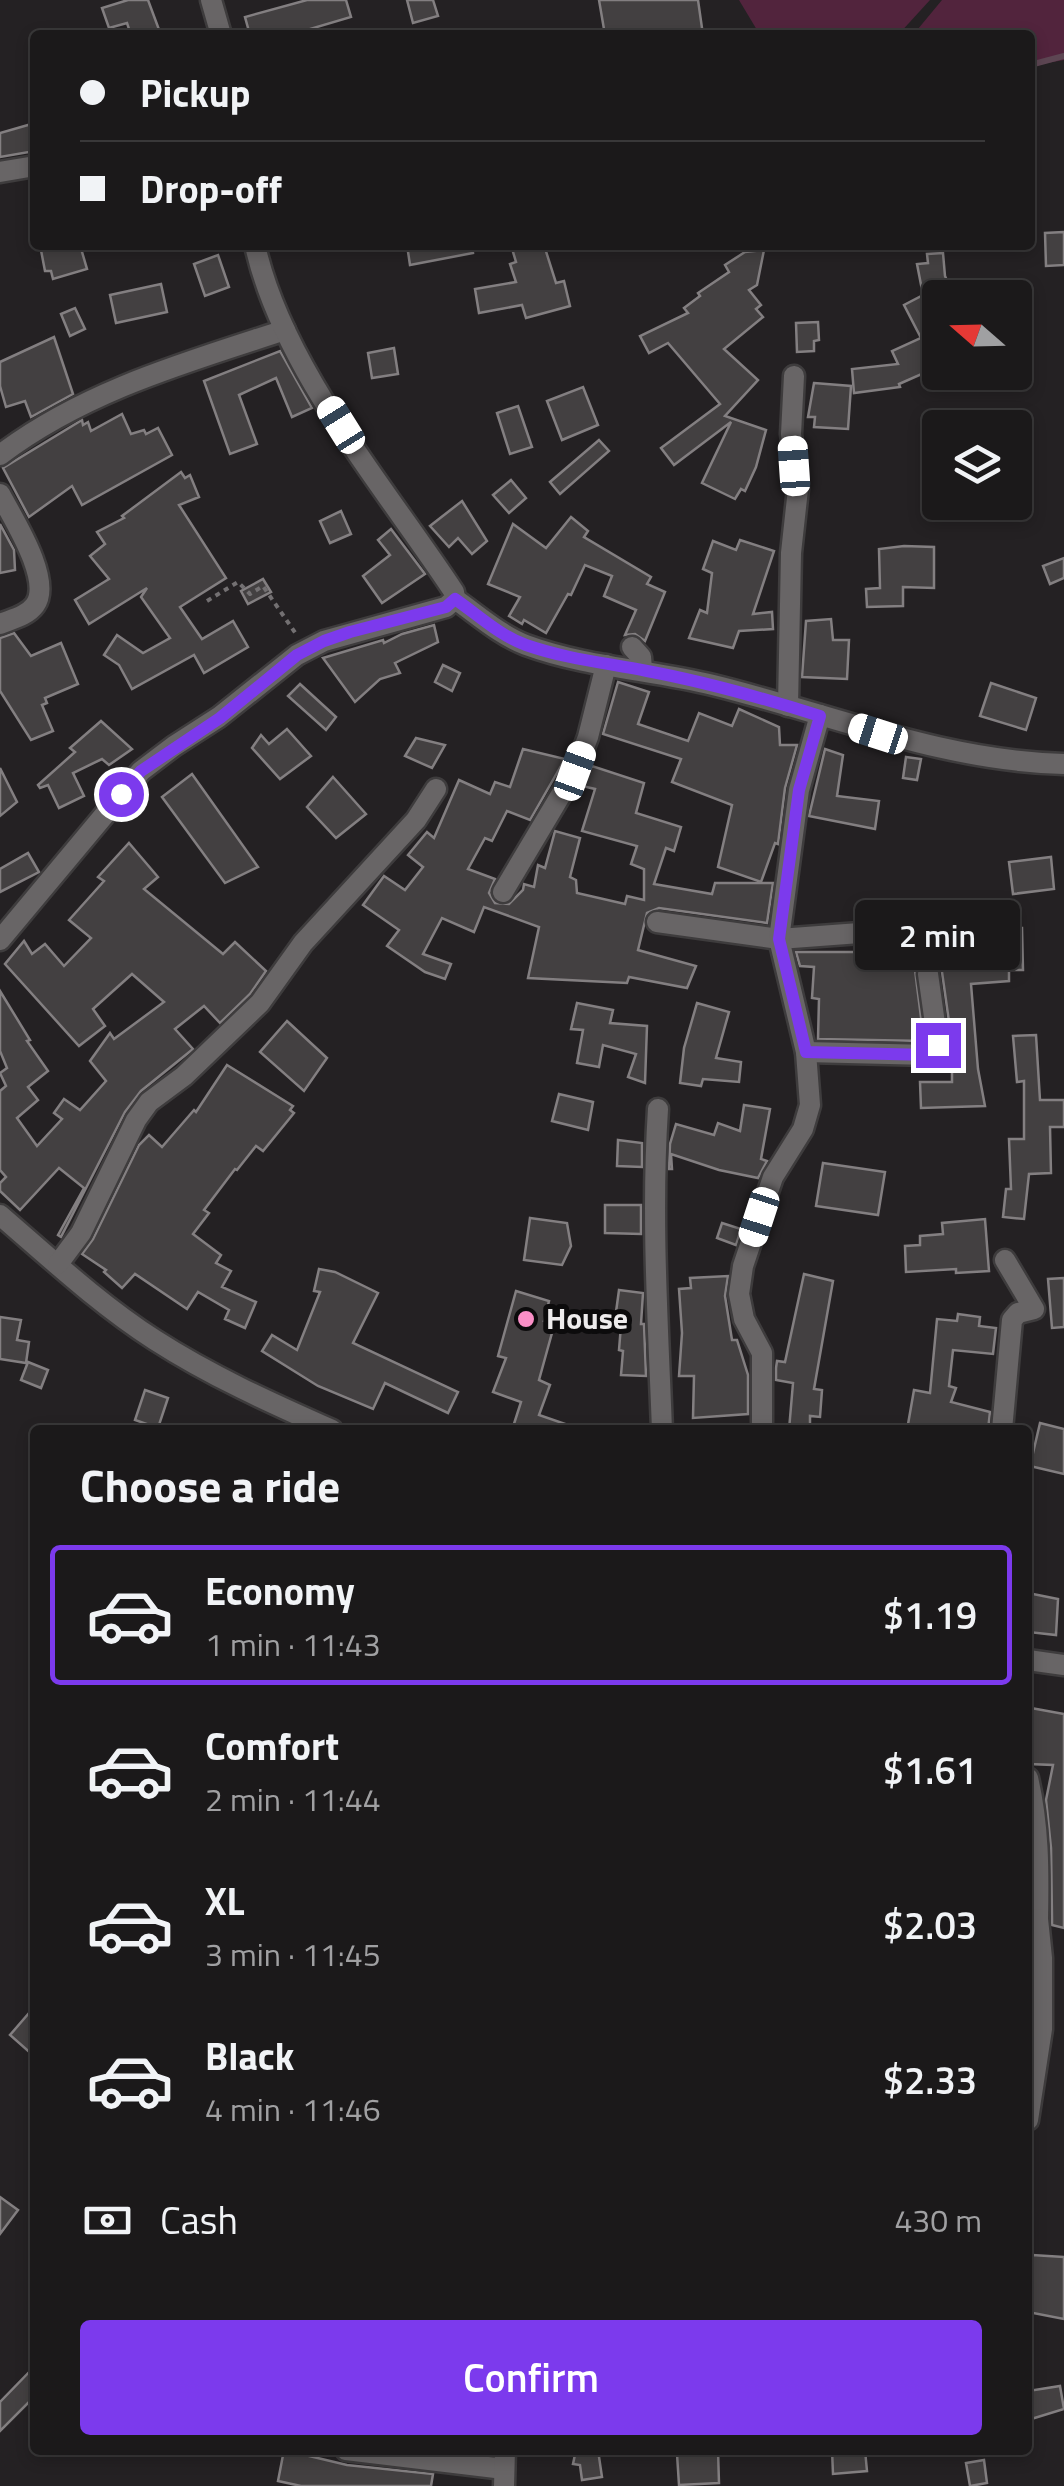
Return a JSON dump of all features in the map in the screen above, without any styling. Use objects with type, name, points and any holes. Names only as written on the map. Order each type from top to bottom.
[{"type":"street","points":[[210,0],[219,30]]},
{"type":"street","points":[[0,172],[30,167]]},
{"type":"street","points":[[258,250],[286,330],[375,481],[447,580],[455,599],[501,633],[524,644],[606,666],[642,670],[788,706],[878,734],[986,758],[1064,764]]},
{"type":"street","points":[[0,454],[109,391],[286,330]]},
{"type":"street","points":[[788,706],[792,553],[798,489],[791,420],[794,376]]},
{"type":"street","points":[[0,494],[30,554],[40,593],[26,614],[0,624]]},
{"type":"street","points":[[0,940],[141,771],[220,718],[307,650],[376,624],[446,607],[455,599]]},
{"type":"street","points":[[632,647],[641,657],[642,670]]},
{"type":"street","points":[[503,892],[575,771],[606,666]]},
{"type":"street","points":[[762,1425],[762,1353],[744,1320],[739,1294],[773,1177],[803,1128],[810,1105],[806,1052],[779,939],[799,790],[820,716]]},
{"type":"street","points":[[58,1264],[81,1232],[136,1120],[150,1102],[184,1076],[260,1003],[304,943],[416,820],[436,789]]},
{"type":"street","points":[[657,922],[779,939],[954,926]]},
{"type":"street","points":[[806,1052],[930,1055],[938,1045],[928,974]]},
{"type":"street","points":[[658,1109],[654,1250],[662,1425]]},
{"type":"street","points":[[0,1215],[88,1292],[155,1340],[238,1387],[321,1425]]},
{"type":"street","points":[[1002,1425],[1012,1320],[1018,1312],[1034,1309],[1005,1260]]},
{"type":"street","points":[[1032,1663],[1064,1665]]},
{"type":"street","points":[[1032,1796],[1039,1854],[1033,1922],[1042,1958],[1042,2029],[1032,2084]]},
{"type":"street","points":[[390,2455],[504,2468]]},
{"type":"path","points":[[207,600],[238,582],[250,594],[263,586],[307,650]]},
{"type":"shaded area","points":[[739,0],[930,0],[903,30],[757,30]]},
{"type":"shaded area","points":[[942,0],[1064,0],[1064,60],[1035,65],[1035,30],[917,30]]},
{"type":"building","points":[[128,0],[148,0],[159,30],[129,30],[127,23],[109,28],[102,8]]},
{"type":"building","points":[[307,0],[346,0],[351,17],[307,30],[249,30],[245,17]]},
{"type":"building","points":[[407,0],[433,0],[438,16],[413,23]]},
{"type":"building","points":[[599,0],[698,0],[702,30],[604,30]]},
{"type":"building","points":[[30,124],[30,152],[0,157],[0,133]]},
{"type":"building","points":[[1064,232],[1064,265],[1046,266],[1045,233]]},
{"type":"building","points":[[41,250],[81,250],[87,269],[53,279],[51,271],[45,271]]},
{"type":"building","points":[[408,250],[473,250],[473,253],[410,265]]},
{"type":"building","points":[[512,250],[546,250],[556,283],[564,281],[570,306],[526,318],[522,305],[479,313],[475,289],[516,282],[510,264],[516,262]]},
{"type":"building","points":[[764,250],[757,285],[749,290],[761,305],[756,309],[763,317],[724,349],[758,380],[725,416],[766,430],[756,467],[745,491],[741,489],[735,499],[702,483],[731,422],[674,465],[661,448],[720,404],[668,343],[649,353],[640,336],[688,313],[684,308],[700,296],[698,293],[729,272],[725,265],[745,252]]},
{"type":"building","points":[[943,253],[947,280],[922,280],[922,290],[917,264],[928,263],[927,254]]},
{"type":"building","points":[[218,255],[229,287],[205,296],[194,264]]},
{"type":"building","points":[[161,284],[167,312],[116,323],[110,295]]},
{"type":"building","points":[[922,296],[922,374],[899,384],[900,387],[854,393],[852,369],[898,364],[892,351],[921,338],[904,305]]},
{"type":"building","points":[[75,308],[85,329],[70,336],[61,314]]},
{"type":"building","points":[[818,322],[819,340],[814,341],[814,351],[797,352],[796,323]]},
{"type":"building","points":[[54,337],[73,394],[31,417],[25,401],[6,407],[0,386],[0,362]]},
{"type":"building","points":[[394,348],[398,374],[372,378],[368,353]]},
{"type":"building","points":[[280,351],[312,408],[292,417],[276,378],[239,395],[257,444],[230,454],[204,381]]},
{"type":"building","points":[[814,383],[851,386],[848,429],[814,427],[815,417],[808,417]]},
{"type":"building","points":[[583,387],[598,425],[562,440],[547,401]]},
{"type":"building","points":[[518,406],[532,447],[510,454],[497,413]]},
{"type":"building","points":[[122,414],[131,434],[144,430],[146,434],[158,428],[172,455],[82,505],[72,486],[29,517],[3,468],[82,420],[83,425],[88,422],[91,431]]},
{"type":"building","points":[[599,440],[609,451],[560,494],[550,482]]},
{"type":"building","points":[[181,472],[185,478],[190,475],[199,497],[179,505],[226,578],[180,607],[202,639],[233,621],[248,647],[204,673],[194,655],[132,689],[119,665],[104,655],[117,635],[143,653],[170,638],[141,597],[147,588],[89,624],[75,600],[109,579],[90,556],[105,544],[97,532],[124,518]]},
{"type":"building","points":[[511,480],[526,498],[509,513],[493,495]]},
{"type":"building","points":[[462,501],[487,541],[472,554],[458,538],[449,547],[430,526]]},
{"type":"building","points":[[341,511],[351,534],[330,543],[320,521]]},
{"type":"building","points":[[571,517],[588,531],[584,537],[651,577],[647,584],[665,592],[645,641],[635,634],[625,635],[636,610],[604,596],[612,576],[585,565],[546,633],[509,616],[520,597],[488,584],[513,524],[546,548]]},
{"type":"building","points":[[0,524],[14,550],[15,570],[0,573]]},
{"type":"building","points":[[391,529],[425,574],[382,603],[363,576],[390,555],[378,540]]},
{"type":"building","points":[[740,540],[774,551],[753,614],[772,612],[773,629],[739,631],[733,648],[689,638],[700,610],[707,613],[712,573],[703,569],[713,541],[736,550]]},
{"type":"building","points":[[934,547],[934,588],[903,587],[903,606],[867,607],[866,589],[880,588],[879,549]]},
{"type":"building","points":[[1064,558],[1064,578],[1050,584],[1043,566]]},
{"type":"building","points":[[263,579],[271,592],[248,604],[241,591]]},
{"type":"building","points":[[831,619],[833,640],[849,640],[847,679],[802,677],[806,621]]},
{"type":"building","points":[[434,625],[438,642],[395,663],[400,673],[380,679],[355,702],[323,658],[383,640],[384,643]]},
{"type":"building","points":[[14,633],[31,656],[61,643],[78,684],[45,698],[47,703],[42,705],[53,731],[31,740],[0,691],[0,638]]},
{"type":"building","points":[[443,665],[460,673],[452,691],[435,682]]},
{"type":"building","points":[[618,682],[649,692],[638,724],[688,741],[699,713],[732,726],[739,709],[779,727],[780,745],[797,745],[785,788],[778,844],[775,843],[761,882],[718,867],[732,805],[672,782],[681,759],[603,734]]},
{"type":"building","points":[[991,683],[1036,698],[1026,730],[980,716]]},
{"type":"building","points":[[300,684],[336,717],[326,730],[288,696]]},
{"type":"building","points":[[101,721],[132,749],[109,765],[102,759],[73,773],[84,796],[59,808],[48,785],[38,785],[75,752],[70,748]]},
{"type":"building","points":[[287,729],[311,756],[280,779],[252,748],[261,735],[269,744]]},
{"type":"building","points":[[416,738],[445,745],[432,768],[405,756]]},
{"type":"building","points":[[523,749],[565,759],[530,820],[507,811],[492,841],[485,838],[468,869],[495,879],[489,893],[495,903],[509,904],[524,884],[534,887],[538,865],[545,868],[555,831],[580,838],[570,877],[576,880],[577,893],[625,904],[627,896],[644,900],[644,869],[631,864],[637,846],[582,831],[595,789],[582,786],[592,766],[644,783],[636,813],[681,827],[674,851],[666,848],[654,884],[712,894],[715,883],[773,883],[767,923],[659,908],[647,913],[638,950],[696,966],[687,988],[629,977],[627,983],[528,978],[539,927],[484,907],[474,932],[442,918],[423,954],[451,964],[445,979],[425,972],[387,946],[399,930],[363,905],[384,876],[405,890],[423,867],[408,855],[427,832],[434,838],[459,780],[490,794],[495,782],[510,787]]},
{"type":"building","points":[[825,749],[843,755],[837,796],[879,801],[875,829],[809,816]]},
{"type":"building","points":[[906,757],[921,759],[917,780],[903,778]]},
{"type":"building","points":[[0,768],[17,802],[0,816]]},
{"type":"building","points":[[192,774],[258,867],[225,883],[162,797]]},
{"type":"building","points":[[333,777],[366,814],[336,838],[307,807]]},
{"type":"building","points":[[129,843],[158,877],[144,889],[223,954],[235,942],[266,971],[250,994],[220,1023],[204,1006],[175,1029],[193,1049],[141,1091],[125,1112],[61,1237],[58,1235],[84,1188],[59,1168],[20,1210],[0,1191],[0,1183],[6,1177],[0,1170],[0,1091],[6,1086],[0,1073],[7,1068],[0,1051],[0,991],[48,1071],[28,1087],[38,1100],[17,1118],[37,1146],[62,1119],[54,1113],[64,1099],[80,1110],[106,1081],[90,1061],[110,1033],[114,1039],[164,1002],[132,974],[93,1009],[105,1026],[79,1046],[5,964],[24,941],[32,954],[45,944],[64,966],[91,938],[69,920],[104,881],[98,877]]},
{"type":"building","points":[[28,853],[39,872],[0,892],[0,869]]},
{"type":"building","points":[[1051,857],[1054,889],[1013,894],[1009,862]]},
{"type":"building","points":[[970,928],[1022,928],[1023,970],[1009,970],[1009,981],[971,984],[985,1106],[921,1108],[920,1082],[952,1082],[952,1043],[942,972],[934,962],[920,963],[915,970],[924,1041],[818,1039],[819,999],[812,998],[814,967],[800,966],[796,952],[875,952],[875,946],[970,941]]},
{"type":"building","points":[[577,1003],[613,1010],[610,1023],[647,1026],[645,1083],[628,1077],[636,1054],[603,1045],[599,1067],[577,1063],[583,1030],[571,1029]]},
{"type":"building","points":[[697,1003],[729,1012],[716,1058],[741,1062],[739,1082],[703,1079],[701,1086],[680,1083],[684,1048]]},
{"type":"building","points":[[287,1021],[327,1058],[304,1091],[260,1052]]},
{"type":"building","points":[[1036,1035],[1040,1100],[1064,1100],[1064,1127],[1050,1127],[1051,1173],[1029,1174],[1024,1219],[1003,1217],[1006,1189],[1011,1189],[1009,1139],[1024,1139],[1024,1081],[1017,1082],[1013,1036]]},
{"type":"building","points":[[227,1065],[293,1106],[290,1110],[294,1113],[263,1151],[256,1146],[235,1169],[204,1210],[209,1213],[193,1234],[221,1255],[216,1263],[231,1271],[222,1287],[256,1302],[245,1328],[225,1319],[229,1310],[198,1292],[187,1309],[135,1274],[122,1288],[106,1270],[82,1254],[139,1145],[149,1135],[162,1147],[196,1112]]},
{"type":"building","points":[[559,1094],[593,1102],[588,1130],[552,1121]]},
{"type":"building","points":[[744,1105],[770,1109],[761,1159],[767,1161],[758,1178],[671,1154],[669,1169],[670,1144],[676,1124],[714,1135],[718,1123],[740,1131]]},
{"type":"building","points":[[618,1140],[642,1143],[642,1167],[617,1166]]},
{"type":"building","points":[[823,1163],[885,1172],[878,1215],[816,1206]]},
{"type":"building","points":[[605,1205],[641,1205],[641,1234],[605,1233]]},
{"type":"building","points":[[530,1218],[567,1223],[571,1246],[562,1265],[524,1260]]},
{"type":"building","points":[[985,1219],[989,1271],[906,1272],[905,1246],[920,1245],[920,1236],[943,1234],[942,1223]]},
{"type":"building","points":[[722,1223],[741,1229],[736,1245],[717,1238]]},
{"type":"building","points":[[319,1269],[335,1272],[378,1293],[353,1343],[458,1392],[448,1413],[385,1383],[373,1409],[318,1386],[262,1351],[272,1335],[297,1350],[320,1292],[314,1291]]},
{"type":"building","points":[[804,1274],[833,1281],[814,1389],[822,1390],[820,1417],[810,1416],[810,1425],[789,1425],[793,1383],[776,1380],[777,1361],[785,1362]]},
{"type":"building","points":[[728,1276],[725,1296],[732,1340],[737,1340],[748,1375],[748,1414],[693,1418],[694,1376],[679,1376],[679,1289],[691,1288],[690,1278]]},
{"type":"building","points":[[1064,1278],[1064,1327],[1052,1328],[1048,1279]]},
{"type":"building","points":[[619,1290],[643,1293],[641,1324],[646,1376],[621,1375],[622,1313],[616,1312]]},
{"type":"building","points":[[516,1291],[549,1301],[544,1321],[555,1322],[539,1380],[550,1385],[539,1415],[568,1425],[514,1425],[521,1402],[493,1392],[506,1358],[498,1356]]},
{"type":"building","points":[[958,1314],[980,1317],[979,1326],[996,1328],[993,1354],[953,1350],[949,1386],[956,1388],[951,1402],[990,1412],[989,1425],[908,1425],[914,1390],[930,1393],[937,1319],[957,1321]]},
{"type":"building","points":[[0,1317],[21,1320],[17,1340],[29,1342],[26,1363],[0,1359]]},
{"type":"building","points":[[28,1362],[48,1370],[41,1388],[21,1380]]},
{"type":"building","points":[[145,1390],[168,1398],[159,1425],[135,1420]]},
{"type":"building","points":[[1040,1423],[1064,1429],[1064,1474],[1032,1466]]},
{"type":"building","points":[[1032,1594],[1058,1599],[1056,1635],[1032,1632]]},
{"type":"building","points":[[1032,1708],[1064,1714],[1064,1928],[1052,1925],[1046,1800],[1053,1765],[1032,1764]]},
{"type":"building","points":[[30,2012],[30,2053],[10,2035]]},
{"type":"building","points":[[0,2197],[18,2210],[0,2234]]},
{"type":"building","points":[[1032,2255],[1064,2257],[1064,2319],[1032,2313]]},
{"type":"building","points":[[30,2371],[30,2401],[0,2431],[0,2402]]},
{"type":"building","points":[[1060,2386],[1064,2409],[1032,2419],[1032,2390]]},
{"type":"building","points":[[283,2455],[433,2474],[431,2486],[301,2486],[278,2481]]},
{"type":"building","points":[[575,2455],[599,2455],[602,2477],[582,2480],[580,2465],[573,2464]]},
{"type":"building","points":[[677,2455],[718,2455],[719,2483],[679,2485]]},
{"type":"building","points":[[832,2455],[865,2455],[867,2471],[833,2474]]},
{"type":"building","points":[[984,2460],[987,2483],[970,2486],[966,2463]]},
{"type":"waterway","points":[[1035,64],[1064,56]]},
{"type":"place","name":"House","points":[[526,1319]]},
{"type":"route","points":[[121,794],[141,771],[220,718],[297,655],[324,641],[376,624],[446,607],[455,599],[501,633],[524,644],[606,666],[714,686],[820,716],[799,790],[779,939],[806,1052],[930,1055],[938,1045]]}]
